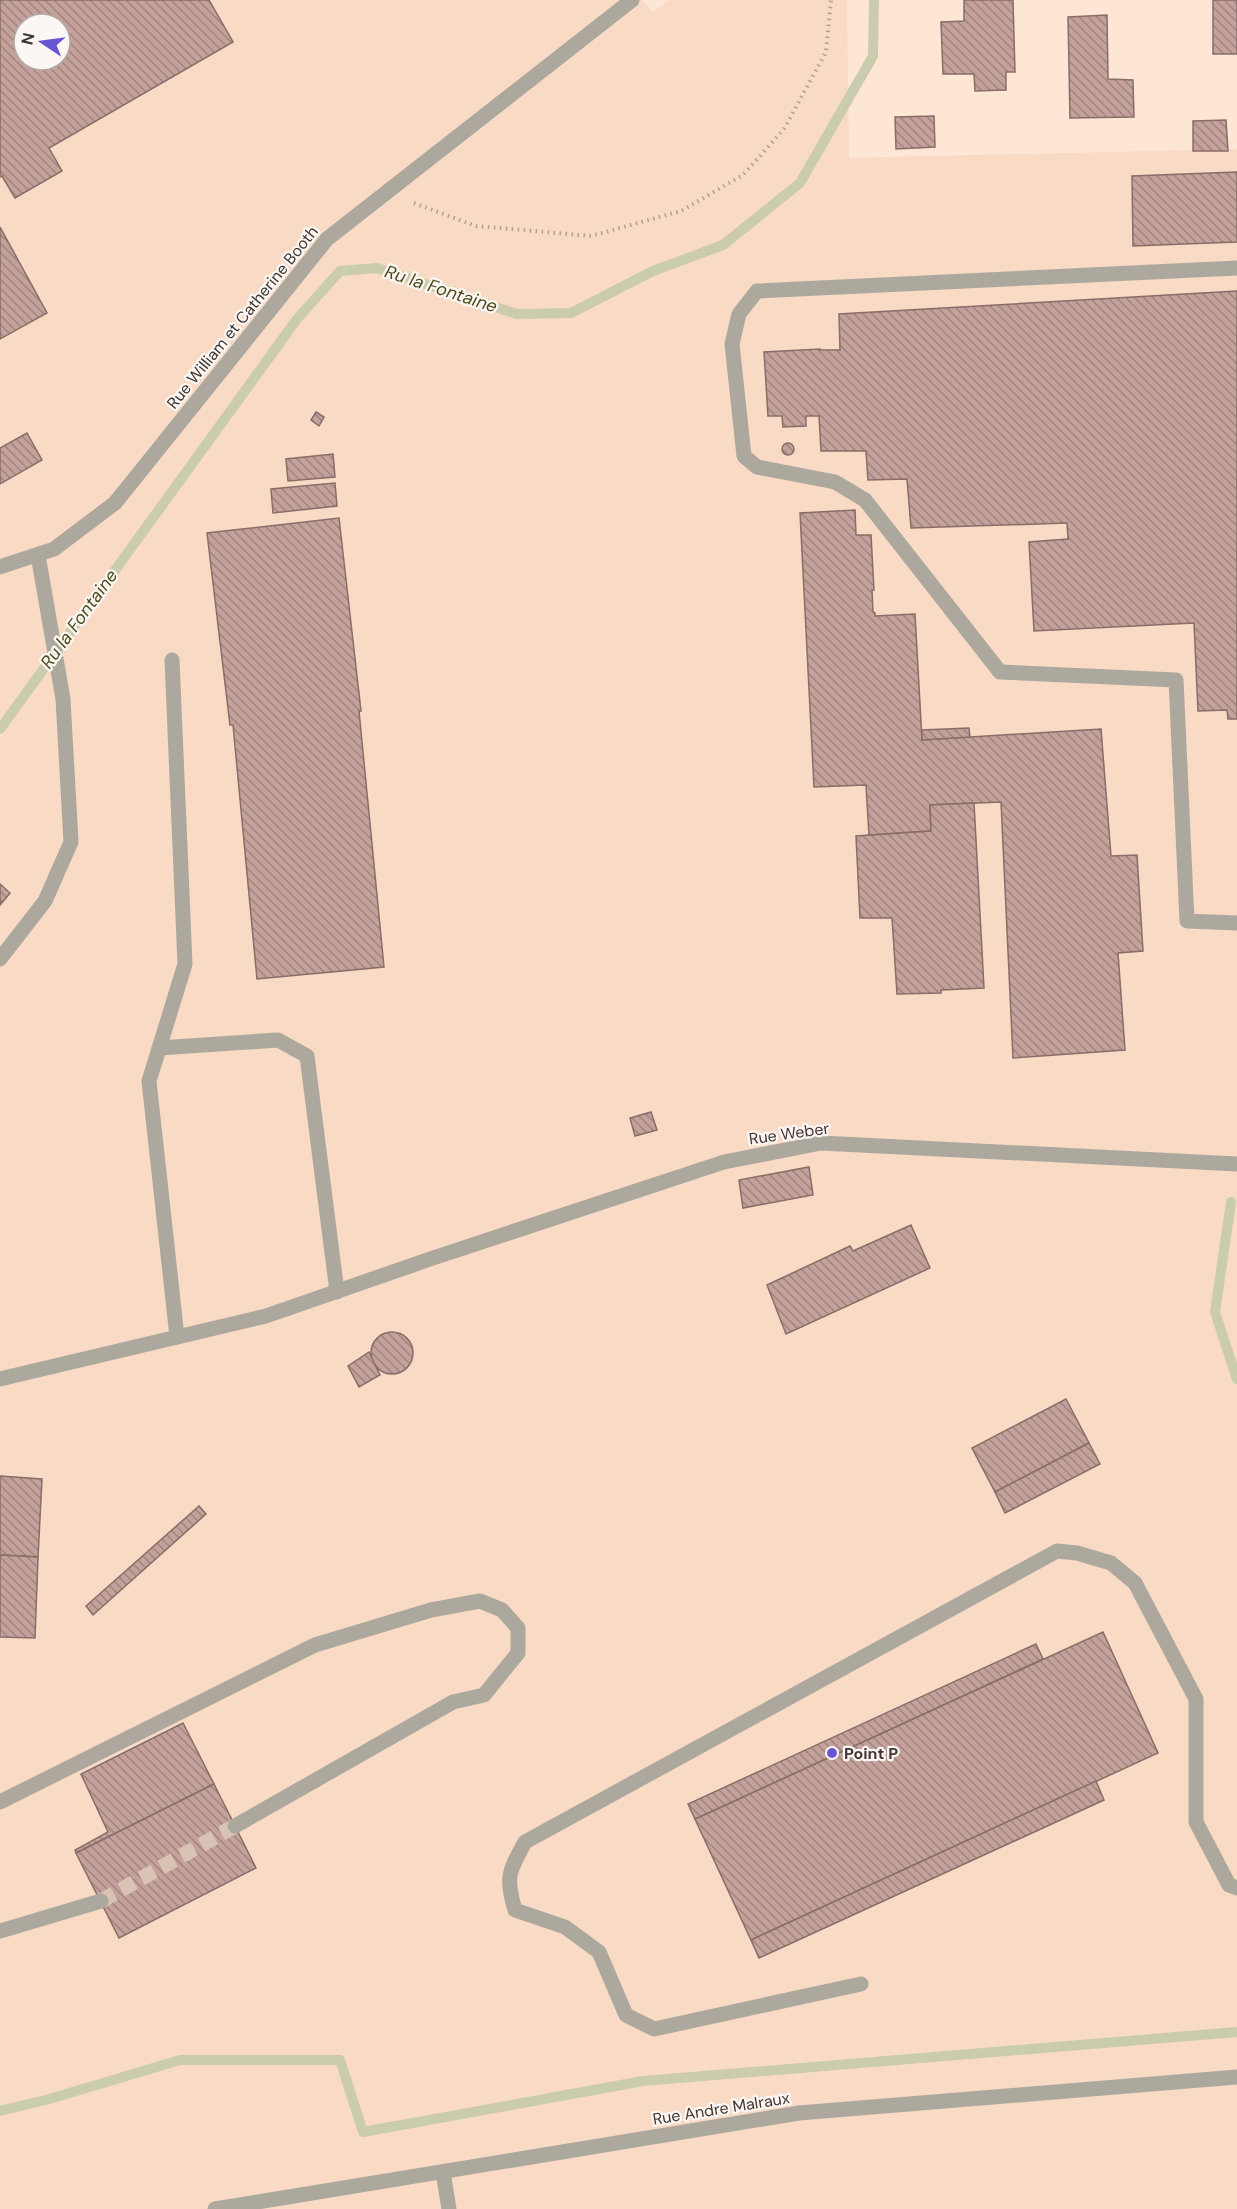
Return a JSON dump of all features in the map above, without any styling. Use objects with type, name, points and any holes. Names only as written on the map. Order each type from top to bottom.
[{"type":"street","name":"Rue William et Catherine Booth","points":[[0,567],[54,549],[115,503],[327,239],[632,0]]},
{"type":"street","points":[[1237,268],[757,291],[739,314],[732,344],[744,456],[757,467],[835,482],[865,500],[1000,672],[1176,680],[1187,921],[1237,923]]},
{"type":"street","points":[[0,959],[45,901],[71,842],[63,699],[38,555]]},
{"type":"street","points":[[172,660],[185,964],[149,1081],[177,1337]]},
{"type":"street","points":[[159,1048],[278,1040],[307,1056],[336,1292]]},
{"type":"street","name":"Rue Weber","points":[[0,1379],[266,1316],[724,1162],[821,1143],[1237,1164]]},
{"type":"street","points":[[861,1984],[654,2029],[626,2015],[599,1952],[565,1927],[515,1910],[509,1890],[510,1870],[525,1842],[1057,1551],[1077,1553],[1111,1563],[1135,1583],[1197,1699],[1196,1822],[1229,1885],[1237,1888]]},
{"type":"street","points":[[0,1802],[315,1645],[431,1610],[480,1600],[502,1610],[518,1628],[518,1653],[484,1695],[453,1702],[235,1826]]},
{"type":"street","points":[[0,1931],[101,1901]]},
{"type":"street","name":"Rue Andre Malraux","points":[[215,2209],[799,2113],[1237,2077]]},
{"type":"street","points":[[443,2172],[449,2209]]},
{"type":"path","points":[[386,193],[476,226],[591,236],[681,211],[744,175],[784,129],[826,52],[831,0]]},
{"type":"shaded area","points":[[0,0],[642,0],[653,12],[670,0],[847,0],[849,158],[1237,149],[1237,2209],[0,2209]]},
{"type":"building","points":[[0,0],[209,0],[233,42],[49,148],[62,171],[15,198],[2,176],[0,177]]},
{"type":"building","points":[[964,0],[1013,0],[1015,72],[1006,72],[1006,90],[975,91],[974,74],[943,74],[941,22],[964,21]]},
{"type":"building","points":[[1213,0],[1237,0],[1237,54],[1213,54]]},
{"type":"building","points":[[1107,15],[1108,79],[1133,80],[1134,117],[1070,118],[1068,17]]},
{"type":"building","points":[[934,116],[935,147],[896,149],[895,117]]},
{"type":"building","points":[[1226,120],[1228,151],[1193,151],[1193,121]]},
{"type":"building","points":[[1237,172],[1237,242],[1133,246],[1132,176]]},
{"type":"building","points":[[0,227],[47,313],[0,339]]},
{"type":"building","points":[[1237,291],[1237,719],[1228,719],[1227,710],[1198,711],[1194,623],[1034,631],[1029,542],[1068,539],[1067,523],[911,528],[907,479],[868,480],[866,451],[821,451],[819,416],[806,416],[806,426],[783,427],[782,416],[768,416],[764,352],[840,350],[839,314]]},
{"type":"building","points":[[316,412],[324,417],[319,426],[311,420]]},
{"type":"building","points":[[27,433],[42,460],[0,484],[0,448]]},
{"type":"building","points":[[790,443],[794,449],[790,455],[786,455],[782,447]]},
{"type":"building","points":[[333,454],[335,477],[288,481],[286,459]]},
{"type":"building","points":[[335,483],[337,506],[273,513],[271,489]]},
{"type":"building","points":[[855,510],[856,535],[871,535],[873,612],[875,616],[915,614],[922,740],[1101,729],[1111,856],[1137,855],[1143,951],[1118,953],[1125,1050],[1013,1058],[1001,802],[930,805],[931,831],[869,835],[866,785],[814,787],[800,513]]},
{"type":"building","points":[[339,518],[361,711],[359,711],[384,967],[257,979],[233,725],[230,725],[207,533]]},
{"type":"building","points":[[969,728],[970,737],[922,740],[922,730]]},
{"type":"building","points":[[974,803],[984,988],[941,990],[941,993],[897,994],[892,918],[860,918],[856,836],[931,831],[930,805]]},
{"type":"building","points":[[0,884],[10,893],[0,905]]},
{"type":"building","points":[[651,1112],[657,1130],[635,1136],[630,1118]]},
{"type":"building","points":[[809,1167],[813,1195],[743,1208],[739,1180]]},
{"type":"building","points":[[911,1225],[930,1268],[786,1334],[767,1285],[850,1246],[853,1251]]},
{"type":"building","points":[[392,1332],[407,1338],[413,1353],[407,1368],[392,1374],[377,1368],[371,1353],[377,1338]]},
{"type":"building","points":[[369,1352],[380,1375],[359,1387],[348,1366]]},
{"type":"building","points":[[1066,1399],[1089,1443],[995,1492],[972,1448]]},
{"type":"building","points":[[1089,1443],[1100,1464],[1005,1513],[995,1492]]},
{"type":"building","points":[[0,1476],[42,1479],[38,1557],[0,1555]]},
{"type":"building","points":[[199,1506],[206,1514],[93,1615],[86,1606]]},
{"type":"building","points":[[0,1555],[38,1557],[35,1638],[0,1637]]},
{"type":"building","points":[[1103,1632],[1158,1753],[751,1940],[695,1819]]},
{"type":"building","points":[[1036,1644],[1043,1659],[695,1819],[688,1804]]},
{"type":"building","points":[[183,1723],[214,1784],[76,1853],[75,1850],[108,1832],[81,1774]]},
{"type":"building","points":[[1096,1781],[1104,1800],[759,1958],[751,1940]]},
{"type":"building","points":[[214,1784],[256,1868],[119,1938],[76,1853]]},
{"type":"waterway","name":"Ru la Fontaine","points":[[0,729],[297,319],[340,271],[377,268],[517,314],[571,313],[653,271],[723,245],[800,183],[873,56],[874,0]]},
{"type":"waterway","points":[[1231,1202],[1215,1312],[1237,1379]]},
{"type":"waterway","points":[[0,2111],[46,2100],[180,2060],[340,2060],[363,2132],[643,2081],[1237,2032]]},
{"type":"tunnel","points":[[101,1901],[235,1826]]},
{"type":"place","name":"Point P","points":[[832,1753]]}]
